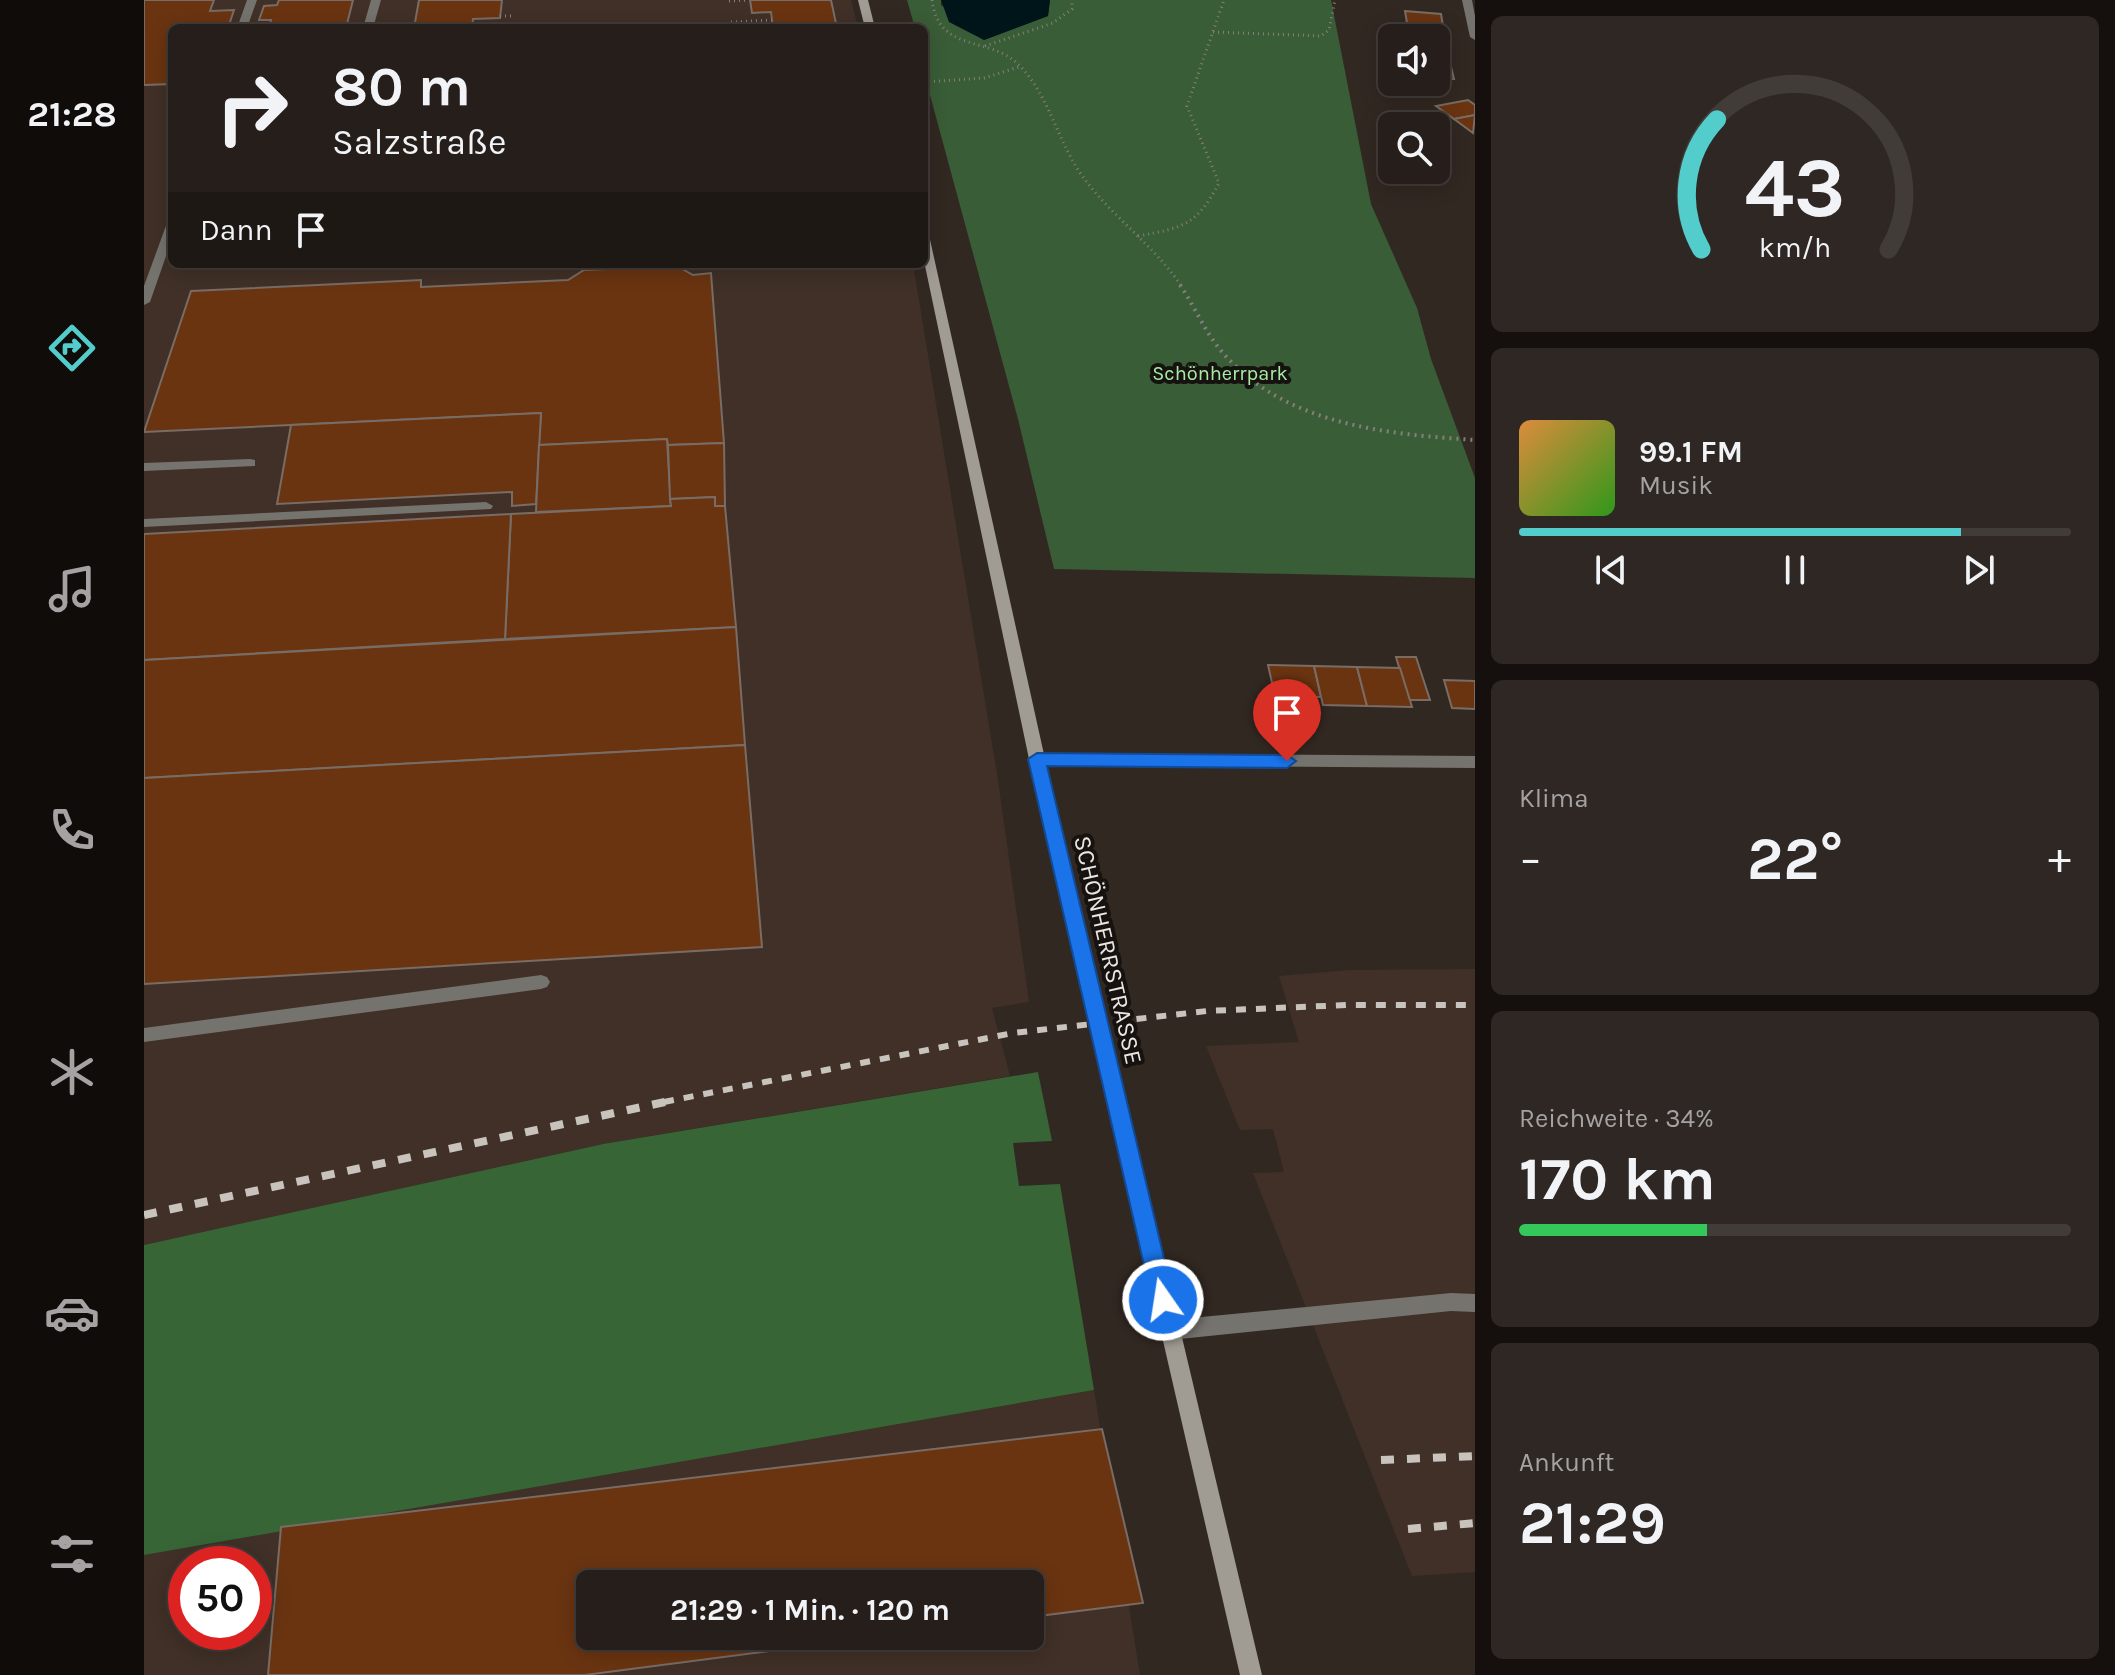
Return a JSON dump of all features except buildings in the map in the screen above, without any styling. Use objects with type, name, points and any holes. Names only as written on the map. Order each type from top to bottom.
[{"type":"main road","points":[[863,0],[869,24]]},
{"type":"main road","name":"SCHÖNHERRSTRASSE","points":[[928,254],[1037,759],[1251,1675]]},
{"type":"street","points":[[243,24],[252,0]]},
{"type":"street","points":[[369,24],[376,0]]},
{"type":"street","points":[[1467,0],[1475,37]]},
{"type":"street","points":[[144,302],[168,234]]},
{"type":"street","points":[[144,467],[250,463]]},
{"type":"street","points":[[144,523],[486,506]]},
{"type":"street","points":[[1037,759],[1475,762]]},
{"type":"street","points":[[144,1035],[541,982]]},
{"type":"street","points":[[1170,1330],[1451,1302],[1475,1303]]},
{"type":"path","points":[[729,1],[749,0]]},
{"type":"path","points":[[932,0],[935,20],[945,31],[1002,52],[1022,66],[1037,90],[1062,146],[1081,175],[1182,285],[1225,356],[1246,375],[1314,415],[1351,427],[1391,434],[1475,440]]},
{"type":"path","points":[[984,47],[1053,23],[1072,9],[1072,0]]},
{"type":"path","points":[[1138,236],[1187,228],[1206,209],[1219,183],[1187,106],[1224,0]]},
{"type":"path","points":[[1213,32],[1321,36],[1329,30],[1335,0]]},
{"type":"path","points":[[500,16],[511,16]]},
{"type":"path","points":[[731,22],[772,20]]},
{"type":"path","points":[[928,82],[984,78],[1022,66]]},
{"type":"shaded area","points":[[144,0],[851,0],[857,24],[168,24],[168,268],[914,268],[998,780],[1029,1002],[992,1008],[1010,1076],[603,1144],[144,1245]]},
{"type":"shaded area","points":[[941,0],[1050,0],[1048,16],[984,40],[949,22]]},
{"type":"shaded area","points":[[1475,969],[1475,1572],[1412,1576],[1253,1173],[1284,1172],[1273,1129],[1240,1130],[1206,1046],[1299,1042],[1279,976],[1351,970]]},
{"type":"shaded area","points":[[1094,1390],[1140,1675],[144,1675],[144,1555],[168,1551],[168,1650],[272,1650],[272,1546],[196,1546]]},
{"type":"green space","name":"Schönherrpark","points":[[907,0],[941,0],[941,5],[984,40],[1048,16],[1050,0],[1331,0],[1371,204],[1417,308],[1431,359],[1475,478],[1475,578],[1054,569],[1018,419],[928,88],[928,24],[914,24]]},
{"type":"green space","points":[[1038,1072],[1052,1141],[1013,1143],[1019,1186],[1060,1184],[1094,1390],[196,1546],[168,1546],[168,1551],[144,1555],[144,1245],[603,1144]]},
{"type":"railway","points":[[673,1100],[1013,1033],[1207,1011],[1347,1005],[1475,1005]]},
{"type":"railway","points":[[144,1215],[673,1100]]},
{"type":"railway","points":[[664,1102],[673,1100]]},
{"type":"railway","points":[[1381,1460],[1475,1456]]},
{"type":"railway","points":[[1408,1529],[1475,1523]]},
{"type":"route","points":[[1163,1300],[1037,759],[1287,761]]}]
